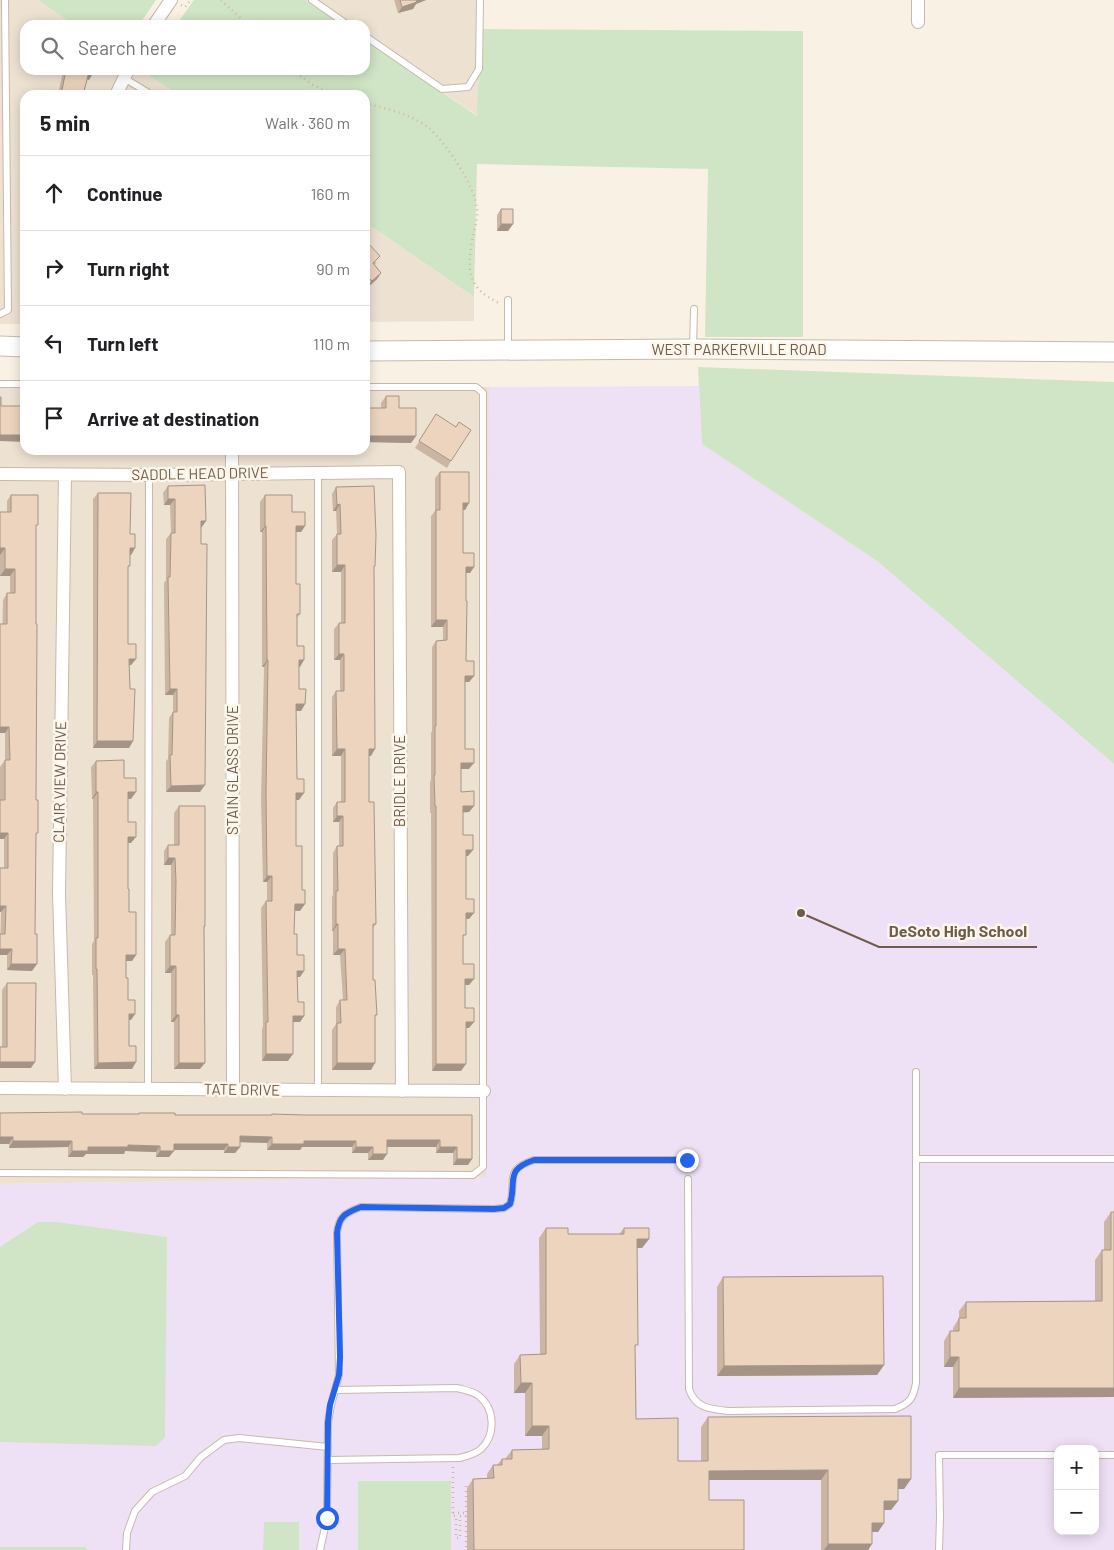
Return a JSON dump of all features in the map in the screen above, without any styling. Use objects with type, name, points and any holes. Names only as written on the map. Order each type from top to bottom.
[{"type":"main road","points":[[0,346],[20,347]]},
{"type":"main road","name":"WEST PARKERVILLE ROAD","points":[[370,351],[693,349],[1114,352]]},
{"type":"street","points":[[158,20],[172,0]]},
{"type":"street","points":[[918,0],[918,22]]},
{"type":"street","points":[[118,90],[126,75]]},
{"type":"street","name":"STAIN GLASS DRIVE","points":[[232,455],[233,1090]]},
{"type":"street","name":"SADDLE HEAD DRIVE","points":[[0,474],[149,475],[399,472]]},
{"type":"street","name":"BRIDLE DRIVE","points":[[399,472],[402,1091]]},
{"type":"street","name":"CLAIR VIEW DRIVE","points":[[65,475],[59,893],[65,1089]]},
{"type":"street","name":"TATE DRIVE","points":[[0,1088],[318,1092],[484,1091]]},
{"type":"lane","points":[[0,314],[8,310],[5,0]]},
{"type":"lane","points":[[312,0],[341,20]]},
{"type":"lane","points":[[370,40],[442,90],[468,87],[479,69],[480,0]]},
{"type":"lane","points":[[127,75],[146,90]]},
{"type":"lane","points":[[508,303],[508,350]]},
{"type":"lane","points":[[693,349],[694,309]]},
{"type":"lane","points":[[0,384],[20,384]]},
{"type":"lane","points":[[0,1173],[473,1175],[483,1167],[483,393],[476,387],[370,387]]},
{"type":"lane","points":[[318,473],[318,1092]]},
{"type":"lane","points":[[148,1090],[149,475]]},
{"type":"lane","points":[[688,1178],[689,1389],[692,1398],[699,1405],[728,1411],[895,1409],[906,1405],[913,1396],[916,1383],[916,1072]]},
{"type":"lane","points":[[917,1159],[1114,1159]]},
{"type":"lane","points":[[320,1550],[327,1518],[328,1422],[330,1405],[339,1375],[337,1233],[338,1223],[341,1218],[348,1212],[361,1207],[504,1208],[510,1204],[512,1199],[512,1179],[515,1170],[522,1164],[534,1160],[687,1160]]},
{"type":"lane","points":[[328,1460],[459,1458],[481,1449],[488,1440],[492,1428],[492,1416],[487,1405],[479,1396],[469,1390],[457,1388],[336,1390]]},
{"type":"lane","points":[[126,1550],[127,1533],[135,1511],[152,1492],[185,1476],[201,1457],[224,1440],[239,1438],[328,1447]]},
{"type":"lane","points":[[939,1550],[939,1455],[1054,1455]]},
{"type":"lane","points":[[1099,1455],[1114,1455]]},
{"type":"path","points":[[221,0],[243,20]]},
{"type":"path","points":[[299,75],[313,85],[325,90]]},
{"type":"path","points":[[370,104],[399,112],[415,119],[429,128],[454,158],[463,172],[477,205],[470,275],[480,291],[493,300],[508,303]]},
{"type":"path","points":[[452,1466],[452,1516],[456,1516],[456,1538],[460,1538],[460,1516],[466,1514]]},
{"type":"path","points":[[466,1486],[466,1550]]},
{"type":"path","points":[[452,1513],[466,1514]]},
{"type":"shaded area","points":[[0,0],[38,0],[67,20],[20,20],[20,75],[148,75],[171,90],[20,90],[20,324],[0,324]]},
{"type":"shaded area","points":[[305,0],[480,0],[478,116],[370,43],[370,20],[335,20]]},
{"type":"shaded area","points":[[370,225],[474,297],[474,321],[370,322]]},
{"type":"shaded area","points":[[0,386],[20,386],[20,455],[370,455],[370,387],[489,387],[488,1061],[486,1177],[0,1184]]},
{"type":"shaded area","points":[[699,386],[702,444],[877,561],[1114,764],[1114,1550],[0,1550],[0,1184],[486,1177],[488,1061],[489,387]]},
{"type":"green space","points":[[38,0],[156,0],[142,20],[67,20]]},
{"type":"green space","points":[[194,0],[305,0],[335,20],[180,20]]},
{"type":"green space","points":[[480,29],[803,31],[803,337],[705,337],[708,169],[477,164],[474,297],[370,225],[370,90],[171,90],[148,75],[370,75],[370,43],[477,116]]},
{"type":"green space","points":[[698,367],[1114,382],[1114,764],[877,561],[702,444]]},
{"type":"green space","points":[[38,1222],[57,1222],[167,1237],[165,1437],[156,1446],[0,1442],[0,1247]]},
{"type":"green space","points":[[358,1481],[451,1481],[451,1550],[358,1550]]},
{"type":"green space","points":[[264,1522],[299,1522],[299,1550],[263,1550]]},
{"type":"green space","points":[[0,1547],[85,1547],[88,1550],[0,1550]]},
{"type":"building","points":[[400,0],[416,0],[417,2],[402,7]]},
{"type":"building","points":[[65,75],[88,75],[84,90],[62,90]]},
{"type":"building","points":[[501,209],[513,209],[513,224],[501,224]]},
{"type":"building","points":[[370,245],[380,256],[373,263],[381,273],[372,281],[370,279]]},
{"type":"building","points":[[386,396],[399,396],[399,408],[416,408],[416,436],[370,436],[370,408],[386,408]]},
{"type":"building","points":[[1,397],[1,406],[20,406],[20,435],[0,435]]},
{"type":"building","points":[[436,414],[456,427],[459,422],[471,430],[451,461],[419,441]]},
{"type":"building","points":[[440,472],[469,472],[469,503],[463,503],[463,553],[474,553],[474,567],[466,567],[466,661],[474,661],[474,676],[465,676],[465,749],[474,749],[474,763],[461,763],[461,792],[474,791],[474,806],[463,806],[463,835],[473,835],[473,850],[466,850],[466,899],[474,899],[474,913],[466,913],[466,935],[463,935],[463,964],[474,964],[474,979],[465,979],[465,1008],[474,1008],[474,1022],[466,1022],[466,1064],[436,1064],[436,806],[434,775],[436,641],[447,640],[447,620],[436,620],[436,510],[440,510]]},
{"type":"building","points":[[205,485],[206,521],[201,521],[201,544],[207,544],[205,785],[171,786],[170,755],[172,755],[173,712],[177,712],[177,689],[170,689],[168,577],[170,577],[171,533],[175,533],[175,499],[168,499],[168,486]]},
{"type":"building","points":[[374,486],[376,535],[374,566],[375,749],[369,749],[369,802],[374,802],[376,924],[373,924],[373,980],[375,980],[377,1015],[375,1015],[375,1063],[337,1063],[337,1023],[341,1023],[340,1000],[347,1000],[345,949],[338,949],[338,924],[336,924],[336,891],[338,891],[337,846],[343,846],[343,816],[337,816],[337,802],[345,802],[345,749],[337,749],[336,691],[344,691],[344,654],[339,654],[339,623],[345,623],[345,565],[337,565],[337,534],[341,534],[340,504],[337,505],[336,487]]},
{"type":"building","points":[[98,493],[131,493],[130,534],[135,534],[135,548],[130,548],[130,566],[128,566],[128,644],[136,644],[136,659],[129,659],[130,689],[135,689],[133,741],[97,741]]},
{"type":"building","points":[[11,495],[38,495],[38,525],[36,525],[36,800],[38,800],[38,833],[36,833],[35,934],[37,934],[37,964],[11,964],[12,949],[0,949],[0,934],[5,934],[6,906],[0,906],[0,868],[8,868],[8,833],[0,833],[0,800],[5,800],[5,760],[10,760],[9,727],[0,727],[0,624],[7,624],[7,593],[15,593],[15,569],[5,569],[5,548],[0,548],[0,512],[11,512]]},
{"type":"building","points":[[265,495],[292,495],[292,512],[305,512],[305,526],[296,526],[296,584],[300,584],[300,614],[297,614],[297,646],[304,646],[304,660],[299,660],[299,689],[306,689],[305,704],[296,704],[297,779],[304,779],[304,793],[296,793],[296,846],[302,846],[302,890],[305,890],[305,904],[295,904],[294,934],[297,934],[297,955],[304,955],[304,971],[297,971],[298,1002],[304,1002],[304,1016],[293,1016],[293,1054],[266,1054],[266,1022],[268,1022],[266,901],[272,901],[272,876],[267,876],[268,660]]},
{"type":"building","points":[[124,760],[124,778],[136,778],[136,792],[128,792],[128,822],[136,822],[136,837],[128,837],[128,889],[129,912],[136,912],[136,955],[126,955],[126,978],[128,978],[128,1000],[135,1000],[135,1014],[129,1014],[129,1046],[136,1046],[136,1062],[98,1063],[96,938],[98,938],[98,792],[96,792],[96,761]]},
{"type":"building","points":[[179,806],[205,806],[205,1063],[179,1063],[179,1015],[176,1015],[176,966],[170,966],[170,935],[175,935],[175,858],[168,858],[168,845],[179,845]]},
{"type":"building","points":[[7,983],[36,983],[35,1062],[0,1062],[0,1047],[7,1047]]},
{"type":"building","points":[[82,1112],[82,1114],[175,1113],[175,1115],[472,1115],[472,1159],[457,1159],[457,1147],[440,1147],[440,1140],[387,1140],[387,1154],[373,1154],[373,1147],[356,1147],[356,1141],[304,1141],[304,1144],[272,1144],[272,1137],[240,1136],[240,1147],[228,1147],[228,1144],[174,1144],[174,1151],[160,1151],[160,1146],[128,1145],[128,1147],[88,1147],[88,1151],[72,1151],[72,1141],[13,1141],[13,1137],[0,1137],[0,1113]]},
{"type":"building","points":[[1111,1212],[1114,1212],[1114,1388],[959,1388],[959,1357],[950,1357],[950,1331],[959,1331],[959,1318],[966,1318],[966,1302],[1102,1301],[1102,1250],[1111,1250]]},
{"type":"building","points":[[546,1228],[568,1228],[568,1234],[624,1234],[624,1228],[649,1228],[649,1239],[637,1239],[638,1345],[635,1345],[636,1419],[678,1418],[678,1461],[708,1461],[708,1417],[911,1416],[911,1479],[898,1479],[898,1501],[884,1501],[884,1523],[872,1523],[872,1544],[828,1544],[828,1470],[709,1471],[709,1500],[744,1500],[744,1550],[474,1550],[473,1479],[494,1478],[493,1465],[502,1465],[502,1459],[512,1459],[512,1450],[549,1449],[549,1426],[532,1426],[532,1383],[521,1383],[520,1355],[546,1354]]},
{"type":"building","points":[[883,1276],[884,1365],[724,1366],[723,1277]]},
{"type":"place","name":"DeSoto High School","points":[[801,913]]},
{"type":"route","points":[[327,1518],[328,1422],[330,1405],[336,1390],[340,1370],[337,1233],[338,1223],[341,1218],[348,1212],[361,1207],[504,1208],[510,1204],[512,1199],[512,1179],[515,1170],[522,1164],[534,1160],[687,1160]]}]
